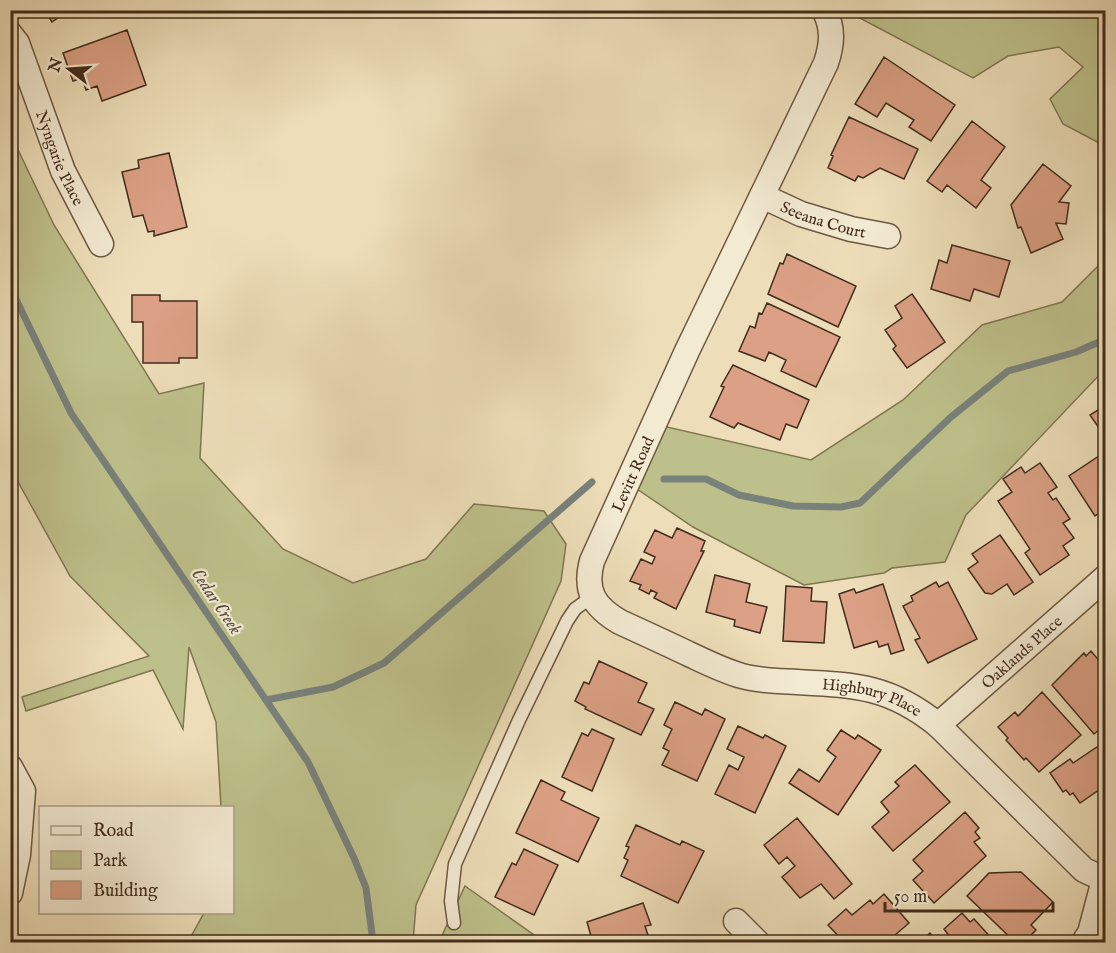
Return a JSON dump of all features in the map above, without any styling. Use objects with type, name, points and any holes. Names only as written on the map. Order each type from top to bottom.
[{"type":"street","name":"Levitt Road","points":[[592,596],[588,583],[592,561],[687,351],[826,63],[831,47],[827,17]]},
{"type":"street","name":"Nyngarie Place","points":[[10,34],[16,43],[63,171],[101,244]]},
{"type":"street","name":"Seeana Court","points":[[762,196],[801,214],[851,229],[888,236]]},
{"type":"street","name":"Oaklands Place","points":[[938,725],[1106,578]]},
{"type":"street","name":"Highbury Place","points":[[592,596],[606,614],[620,622],[722,669],[743,676],[771,681],[853,685],[876,690],[919,709],[938,725],[1084,870],[1105,880]]},
{"type":"street","points":[[10,767],[23,791],[18,855],[10,893]]},
{"type":"street","points":[[1084,942],[1090,933],[1105,880]]},
{"type":"street","points":[[736,921],[757,942]]},
{"type":"lane","points":[[454,923],[451,901],[454,864],[567,621],[575,609],[592,596]]},
{"type":"green space","points":[[851,11],[1105,11],[1105,146],[1063,124],[1050,99],[1083,67],[1059,47],[1008,56],[973,78],[854,15]]},
{"type":"green space","points":[[10,133],[54,225],[159,394],[204,383],[200,458],[283,549],[353,583],[426,559],[474,504],[544,511],[566,544],[561,581],[416,905],[413,942],[188,942],[203,914],[234,914],[234,806],[221,806],[216,722],[189,647],[183,729],[153,670],[26,711],[22,697],[149,656],[70,576],[11,469]]},
{"type":"green space","points":[[1105,259],[1105,369],[966,515],[945,562],[892,568],[884,573],[804,585],[693,527],[634,487],[663,426],[811,460],[903,400],[982,325],[1062,302]]},
{"type":"green space","points":[[465,886],[544,942],[439,942]]},
{"type":"building","points":[[44,10],[69,10],[52,22]]},
{"type":"building","points":[[127,30],[146,85],[102,101],[97,86],[86,90],[82,78],[73,81],[63,53]]},
{"type":"building","points":[[884,57],[955,105],[931,141],[909,127],[914,120],[886,103],[877,117],[855,104]]},
{"type":"building","points":[[849,117],[918,149],[904,179],[880,168],[863,178],[858,176],[855,181],[828,168],[833,156],[831,155]]},
{"type":"building","points":[[972,121],[1005,147],[981,180],[991,188],[976,208],[947,185],[942,192],[927,181]]},
{"type":"building","points":[[169,153],[187,227],[154,236],[154,231],[148,232],[143,215],[133,217],[122,172],[139,168],[138,160]]},
{"type":"building","points":[[1043,164],[1071,186],[1059,202],[1069,203],[1066,224],[1056,223],[1063,239],[1031,253],[1021,227],[1018,228],[1011,205]]},
{"type":"building","points":[[952,245],[1010,261],[999,297],[974,289],[970,301],[931,289],[939,260],[947,263]]},
{"type":"building","points":[[787,254],[856,286],[838,327],[768,294],[780,263],[783,264]]},
{"type":"building","points":[[912,294],[945,342],[907,368],[893,349],[896,346],[885,330],[902,318],[895,306]]},
{"type":"building","points":[[132,295],[160,295],[160,301],[197,301],[197,358],[179,358],[179,363],[143,363],[143,322],[132,322]]},
{"type":"building","points":[[767,303],[840,337],[816,387],[781,371],[786,360],[769,352],[765,361],[739,351],[750,326],[755,328],[759,313],[762,314]]},
{"type":"building","points":[[733,365],[809,400],[797,428],[786,424],[780,440],[738,423],[734,428],[710,417],[724,387],[721,386]]},
{"type":"building","points":[[1106,405],[1106,438],[1090,415]]},
{"type":"building","points":[[1102,454],[1106,458],[1106,508],[1095,516],[1069,476]]},
{"type":"building","points":[[1040,463],[1057,487],[1048,493],[1053,500],[1056,498],[1070,519],[1063,523],[1074,538],[1063,546],[1069,555],[1040,575],[1025,553],[1030,549],[998,501],[1012,492],[1003,479],[1021,467],[1025,473]]},
{"type":"building","points":[[677,528],[705,541],[701,551],[704,551],[676,609],[654,598],[657,593],[651,590],[649,594],[639,589],[641,585],[630,581],[641,559],[652,564],[655,557],[644,552],[655,530],[672,538]]},
{"type":"building","points":[[1000,535],[1033,582],[1014,595],[1007,584],[992,594],[985,593],[968,569],[978,562],[972,554]]},
{"type":"building","points":[[715,575],[750,584],[746,602],[767,607],[760,633],[734,626],[735,620],[706,612]]},
{"type":"building","points":[[936,582],[939,587],[948,582],[977,639],[928,663],[915,640],[920,638],[903,606],[913,601],[911,596]]},
{"type":"building","points":[[883,584],[904,650],[891,654],[888,644],[879,647],[877,641],[854,648],[839,594],[854,589],[856,593]]},
{"type":"building","points":[[786,586],[812,588],[811,601],[827,602],[824,643],[783,641]]},
{"type":"building","points":[[1091,651],[1106,669],[1106,724],[1094,734],[1052,685],[1084,653],[1086,656]]},
{"type":"building","points":[[599,661],[647,683],[638,702],[654,709],[641,735],[585,709],[586,707],[575,701],[584,682],[589,684]]},
{"type":"building","points":[[1042,692],[1081,735],[1039,772],[1026,758],[1024,760],[998,727],[1015,712],[1018,716]]},
{"type":"building","points":[[675,702],[702,715],[705,709],[725,719],[697,781],[662,765],[669,751],[663,748],[672,729],[664,725]]},
{"type":"building","points":[[738,726],[763,738],[765,735],[786,746],[755,813],[715,794],[729,765],[738,770],[744,757],[727,749]]},
{"type":"building","points":[[592,729],[614,739],[592,791],[562,777],[582,733],[588,736]]},
{"type":"building","points":[[841,730],[855,739],[858,735],[881,750],[838,815],[789,783],[799,769],[819,782],[836,757],[827,750]]},
{"type":"building","points":[[1106,741],[1106,785],[1080,803],[1073,793],[1070,795],[1066,790],[1063,792],[1050,773],[1070,759],[1073,763]]},
{"type":"building","points":[[915,765],[950,802],[893,851],[872,827],[889,812],[881,802],[899,786],[895,782]]},
{"type":"building","points":[[541,780],[565,792],[561,800],[599,818],[578,862],[516,833]]},
{"type":"building","points":[[965,812],[979,828],[975,832],[980,838],[974,842],[986,856],[934,903],[913,880],[923,871],[913,860]]},
{"type":"building","points":[[797,818],[852,884],[834,899],[821,884],[800,898],[782,877],[795,866],[787,857],[779,864],[764,845]]},
{"type":"building","points":[[636,825],[680,845],[682,841],[704,851],[678,903],[621,876],[628,860],[624,858],[629,847],[626,846]]},
{"type":"building","points":[[524,849],[558,865],[534,915],[495,897],[512,863],[516,865]]},
{"type":"building","points":[[1021,872],[1053,902],[1031,925],[1036,930],[1024,942],[1015,942],[967,896],[989,873]]},
{"type":"building","points":[[884,894],[909,923],[887,942],[844,942],[828,925],[846,909],[852,915],[870,900],[873,904]]},
{"type":"building","points":[[643,903],[651,925],[645,926],[649,938],[636,942],[589,942],[587,937],[591,936],[587,922]]},
{"type":"building","points":[[962,913],[970,922],[974,919],[995,942],[945,942],[950,937],[944,929]]},
{"type":"building","points":[[930,933],[934,938],[938,935],[945,942],[920,942]]},
{"type":"waterway","name":"Cedar Creek","points":[[10,287],[71,413],[308,762],[366,888],[373,942]]},
{"type":"waterway","points":[[664,479],[706,479],[739,495],[793,506],[841,507],[860,503],[951,417],[1008,371],[1076,352],[1106,339]]},
{"type":"waterway","points":[[266,700],[333,687],[384,663],[592,482]]}]
